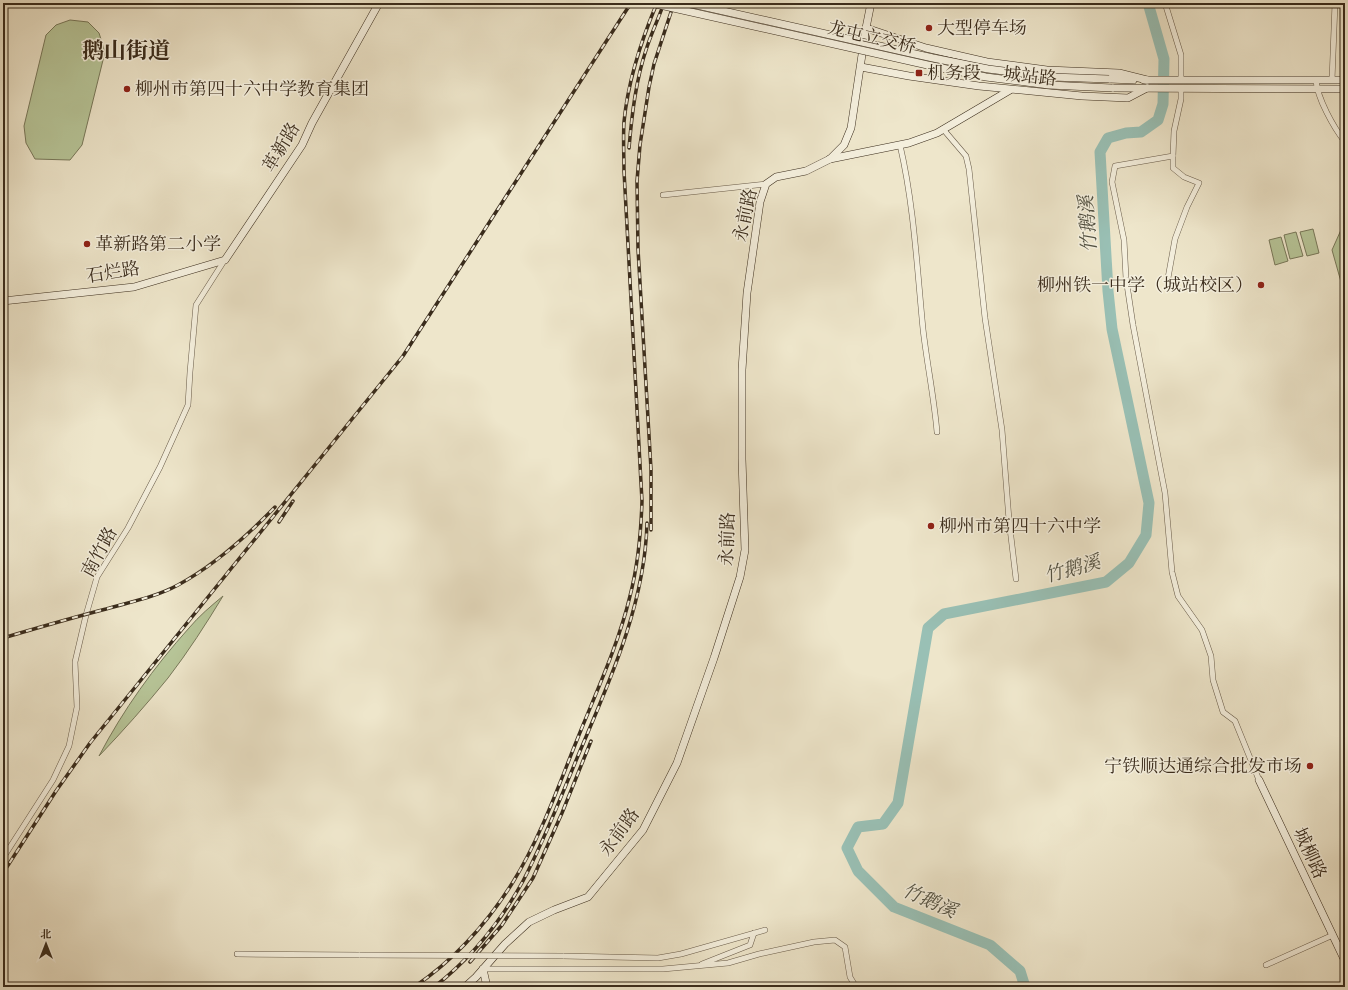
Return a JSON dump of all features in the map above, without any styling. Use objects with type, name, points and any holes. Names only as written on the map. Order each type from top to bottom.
[{"type":"street","name":"革新路","points":[[225,260],[302,145],[312,123],[379,3]]},
{"type":"street","name":"龙屯立交桥","points":[[652,3],[908,61],[986,77],[1049,85],[1112,88]]},
{"type":"street","name":"龙屯立交桥","points":[[688,3],[988,69],[1051,77],[1110,80]]},
{"type":"street","name":"永前路","points":[[465,987],[505,944],[529,922],[554,910],[588,897],[643,830],[677,763],[740,578],[745,550],[742,459],[742,370],[747,293],[760,202],[766,184],[776,177],[806,171],[830,159],[844,145],[851,128],[871,3]]},
{"type":"street","points":[[1165,3],[1181,55],[1178,80]]},
{"type":"street","points":[[1332,80],[1335,3]]},
{"type":"street","name":"城站路","points":[[866,28],[926,48],[987,62],[1047,70],[1120,73],[1149,80]]},
{"type":"street","name":"城站路","points":[[860,67],[916,77],[1010,90],[1082,96],[1128,98],[1149,88]]},
{"type":"street","name":"城站路","points":[[1110,80],[1345,80]]},
{"type":"street","points":[[1316,80],[1316,89],[1336,131],[1345,142]]},
{"type":"street","name":"城站路","points":[[1112,88],[1345,89]]},
{"type":"street","points":[[1168,278],[1175,238],[1187,207],[1199,183],[1184,177],[1173,168],[1174,131],[1180,99],[1178,88]]},
{"type":"street","points":[[830,159],[909,143],[943,129],[1010,90]]},
{"type":"street","points":[[943,129],[966,156],[969,168],[985,318],[1002,430],[1009,520],[1016,579]]},
{"type":"street","points":[[900,145],[907,177],[924,333],[937,432]]},
{"type":"street","points":[[1173,156],[1116,166],[1112,182],[1124,240],[1126,278],[1133,325],[1165,493],[1172,572],[1178,596],[1202,630],[1211,656],[1213,680],[1223,712],[1235,721],[1259,780]]},
{"type":"street","points":[[663,196],[766,184]]},
{"type":"street","name":"石烂路","points":[[3,301],[134,287],[225,260]]},
{"type":"street","name":"南竹路","points":[[3,858],[53,780],[69,746],[77,706],[75,662],[86,614],[98,577],[128,528],[160,467],[188,405],[196,305],[225,260]]},
{"type":"street","name":"城柳路","points":[[1259,780],[1345,961]]},
{"type":"street","points":[[237,954],[658,958],[681,954],[765,930]]},
{"type":"street","points":[[696,966],[750,945],[754,933]]},
{"type":"street","points":[[1266,965],[1333,935]]},
{"type":"street","points":[[487,987],[483,969],[663,969],[728,963],[759,954],[814,942],[835,940],[845,947],[850,977],[856,987]]},
{"type":"green space","points":[[70,20],[88,22],[99,33],[105,52],[82,145],[70,160],[35,159],[26,143],[24,126],[46,35],[56,25]]},
{"type":"green space","points":[[1345,221],[1345,296],[1332,250]]},
{"type":"green space","points":[[1313,229],[1319,253],[1307,256],[1300,232]]},
{"type":"green space","points":[[1296,232],[1303,256],[1290,259],[1284,235]]},
{"type":"green space","points":[[1281,237],[1288,261],[1275,265],[1269,240]]},
{"type":"green space","points":[[223,596],[197,638],[168,678],[99,756],[118,722],[151,674],[205,611]]},
{"type":"waterway","name":"竹鹅溪","points":[[1025,987],[1020,971],[990,945],[894,907],[858,871],[847,848],[858,827],[883,824],[898,803],[928,628],[944,614],[1106,582],[1129,563],[1146,535],[1149,503],[1112,329],[1108,291],[1100,152],[1108,138],[1126,133],[1141,132],[1158,120],[1163,104],[1164,59],[1148,3]]},
{"type":"railway","points":[[3,873],[56,791],[90,743],[403,356],[631,3]]},
{"type":"railway","points":[[414,987],[443,965],[481,926],[513,882],[533,846],[602,680],[620,630],[630,596],[639,549],[642,501],[624,171],[624,122],[632,76],[641,46],[657,3]]},
{"type":"railway","points":[[629,148],[633,109],[640,71],[649,41],[664,3]]},
{"type":"railway","points":[[651,530],[651,469],[638,249],[637,181],[640,145],[649,87],[654,64],[674,3]]},
{"type":"railway","points":[[279,522],[293,501]]},
{"type":"railway","points":[[3,638],[143,599],[170,589],[205,569],[230,550],[275,507]]},
{"type":"railway","points":[[434,987],[472,952],[495,925],[523,881],[539,849],[603,696],[624,640],[640,582],[645,553],[647,523]]},
{"type":"railway","points":[[470,962],[502,925],[533,878],[562,813],[591,741]]},
{"type":"place","name":"大型停车场","points":[[929,28]]},
{"type":"place","name":"机务段","points":[[919,73]]},
{"type":"place","name":"柳州市第四十六中学教育集团","points":[[127,89]]},
{"type":"place","name":"革新路第二小学","points":[[87,244]]},
{"type":"place","name":"柳州铁一中学（城站校区）","points":[[1261,285]]},
{"type":"place","name":"柳州市第四十六中学","points":[[931,526]]},
{"type":"place","name":"宁铁顺达通综合批发市场","points":[[1310,766]]},
{"type":"district","name":"鹅山街道","points":[[126,50]]}]
